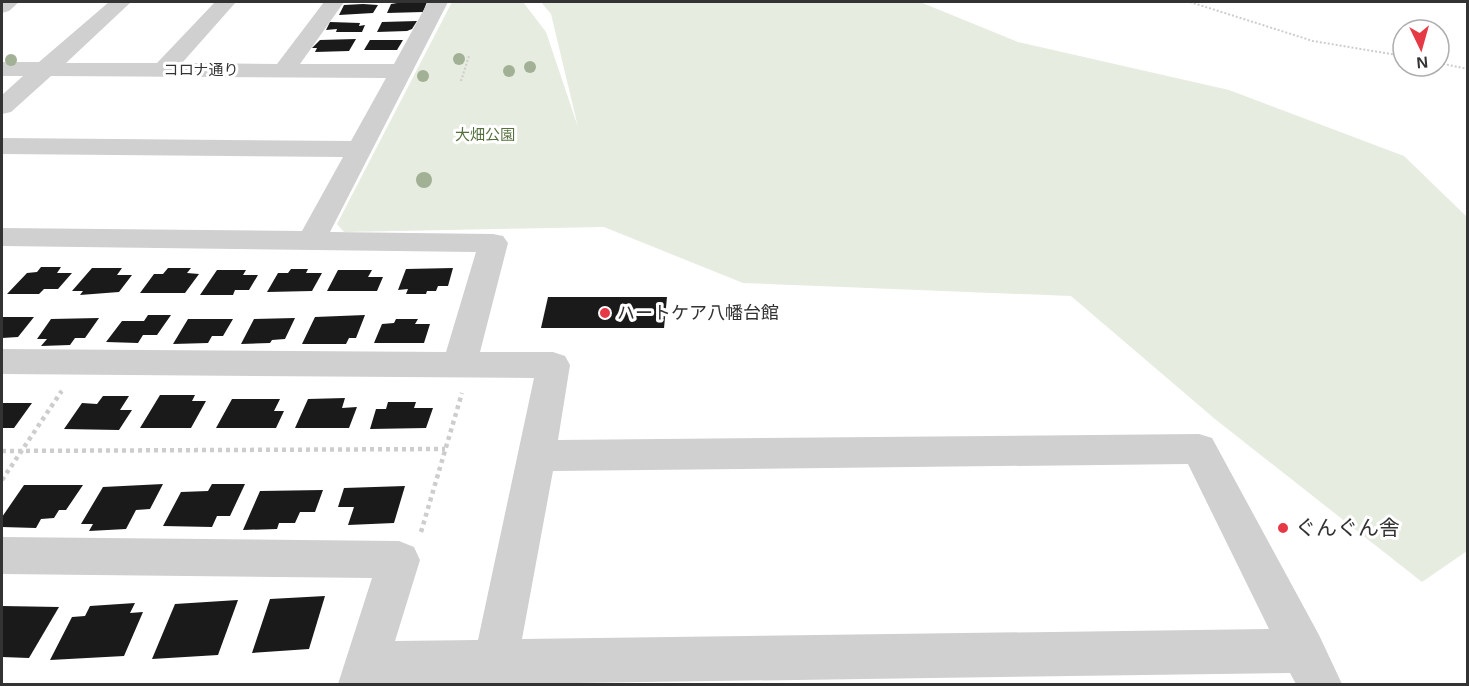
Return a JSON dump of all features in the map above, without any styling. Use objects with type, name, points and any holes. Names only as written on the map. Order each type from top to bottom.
[{"type":"street","points":[[2,7],[9,2]]},
{"type":"street","points":[[2,107],[121,2]]},
{"type":"street","points":[[163,70],[226,2]]},
{"type":"street","points":[[284,70],[334,2]]},
{"type":"street","points":[[310,241],[438,2]]},
{"type":"street","name":"コロナ通り","points":[[2,69],[401,70]]},
{"type":"street","points":[[2,146],[358,149]]},
{"type":"street","points":[[2,237],[493,243],[461,377]]},
{"type":"street","points":[[2,362],[461,377],[553,365],[496,660]]},
{"type":"street","points":[[2,556],[399,560],[363,674],[496,660],[1311,668],[1199,449],[537,456]]},
{"type":"path","points":[[1190,2],[1313,41],[1391,54]]},
{"type":"path","points":[[461,81],[469,57]]},
{"type":"path","points":[[1451,66],[1467,69]]},
{"type":"path","points":[[2,480],[82,363]]},
{"type":"path","points":[[419,538],[445,449],[461,377]]},
{"type":"path","points":[[2,451],[445,449]]},
{"type":"green space","name":"大畑公園","points":[[452,2],[523,2],[546,32],[578,127],[551,14],[541,2],[920,2],[1018,42],[1229,90],[1404,156],[1467,217],[1467,551],[1422,582],[1215,419],[1071,296],[743,283],[604,227],[344,232],[337,224]]},
{"type":"building","points":[[427,2],[423,12],[387,13],[391,4]]},
{"type":"building","points":[[344,5],[378,5],[373,13],[339,15]]},
{"type":"building","points":[[417,21],[412,29],[407,31],[377,32],[382,22]]},
{"type":"building","points":[[330,22],[365,25],[362,32],[336,32],[337,29],[326,30]]},
{"type":"building","points":[[356,39],[349,51],[315,52],[317,48],[312,48],[320,40]]},
{"type":"building","points":[[370,40],[403,40],[397,50],[364,50]]},
{"type":"building","points":[[41,267],[61,267],[57,273],[72,273],[58,289],[44,289],[39,294],[7,294],[27,273],[37,272]]},
{"type":"building","points":[[92,268],[122,268],[117,275],[132,275],[119,292],[80,295],[83,291],[72,291]]},
{"type":"building","points":[[168,268],[191,268],[187,273],[199,274],[185,293],[140,293],[154,274],[163,274]]},
{"type":"building","points":[[453,268],[448,286],[438,286],[436,291],[427,291],[426,294],[406,294],[408,289],[398,290],[406,269]]},
{"type":"building","points":[[291,269],[308,269],[306,273],[322,273],[312,291],[267,292],[278,273],[288,273]]},
{"type":"building","points":[[217,270],[246,270],[243,275],[258,275],[249,290],[235,290],[233,295],[200,295]]},
{"type":"building","points":[[338,270],[372,270],[368,277],[383,277],[377,291],[327,291]]},
{"type":"building","name":"ハートケア八幡台館","points":[[548,297],[667,297],[664,328],[541,328]]},
{"type":"building","points":[[148,315],[171,315],[157,335],[143,335],[138,343],[106,342],[122,321],[144,321]]},
{"type":"building","points":[[365,315],[356,338],[349,338],[346,344],[302,344],[315,317]]},
{"type":"building","points":[[2,317],[34,317],[18,337],[2,338]]},
{"type":"building","points":[[99,318],[85,338],[75,338],[70,345],[41,346],[47,339],[37,339],[51,319]]},
{"type":"building","points":[[295,318],[285,339],[272,340],[270,343],[241,344],[254,319]]},
{"type":"building","points":[[188,319],[233,319],[223,336],[212,336],[208,343],[173,344]]},
{"type":"building","points":[[396,319],[418,319],[415,324],[430,324],[424,343],[374,343],[382,324],[394,323]]},
{"type":"building","points":[[160,395],[195,395],[192,401],[206,401],[191,428],[140,428]]},
{"type":"building","points":[[103,396],[129,396],[120,410],[132,410],[119,430],[64,429],[82,403],[97,404]]},
{"type":"building","points":[[345,398],[342,408],[357,407],[349,428],[295,428],[308,399]]},
{"type":"building","points":[[232,399],[280,399],[274,411],[284,411],[276,428],[216,428]]},
{"type":"building","points":[[388,402],[416,402],[414,408],[433,408],[426,428],[370,429],[376,409],[386,409]]},
{"type":"building","points":[[2,403],[32,403],[14,428],[2,428]]},
{"type":"building","points":[[163,484],[150,509],[136,510],[126,529],[89,531],[93,524],[81,524],[103,487]]},
{"type":"building","points":[[212,484],[245,484],[230,516],[217,516],[212,527],[163,526],[181,492],[208,491]]},
{"type":"building","points":[[24,485],[83,485],[66,510],[59,510],[54,518],[41,519],[36,528],[2,527],[2,517]]},
{"type":"building","points":[[405,486],[394,523],[348,525],[354,507],[338,507],[344,488]]},
{"type":"building","points":[[323,490],[315,512],[300,512],[295,523],[279,523],[277,529],[243,530],[260,491]]},
{"type":"building","points":[[325,596],[309,649],[252,653],[270,599]]},
{"type":"building","points":[[238,600],[218,655],[152,659],[175,604]]},
{"type":"building","points":[[135,603],[130,613],[143,612],[124,656],[50,660],[72,617],[85,616],[90,606]]},
{"type":"building","points":[[2,606],[59,607],[29,658],[2,657]]},
{"type":"place","name":"ハートケア八幡台館","points":[[605,313]]},
{"type":"place","name":"ぐんぐん舎","points":[[1283,528]]}]
